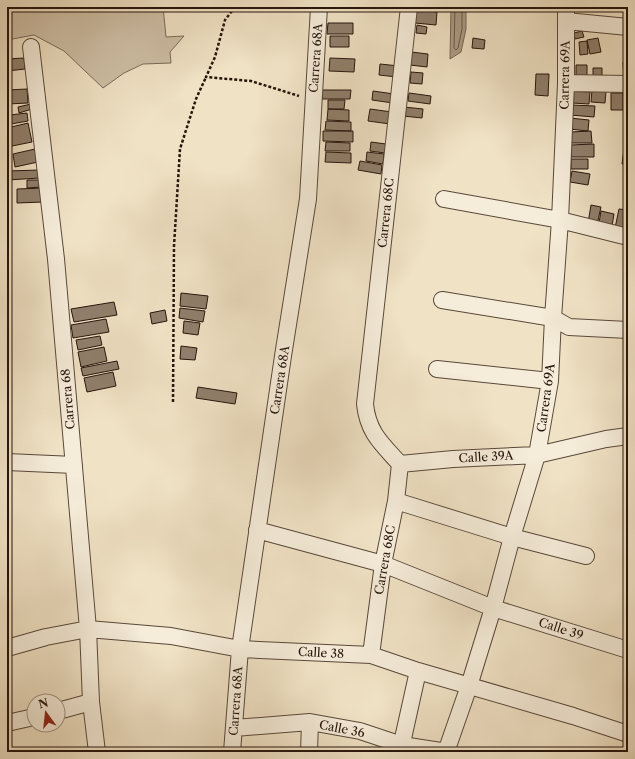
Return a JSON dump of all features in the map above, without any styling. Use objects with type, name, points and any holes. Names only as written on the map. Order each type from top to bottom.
[{"type":"street","name":"Carrera 68A","points":[[232,752],[240,649],[308,200],[319,7]]},
{"type":"street","name":"Carrera 68C","points":[[371,655],[383,564],[396,500],[400,464],[380,443],[371,429],[366,419],[365,404],[409,7]]},
{"type":"street","points":[[566,14],[628,27]]},
{"type":"street","name":"Carrera 69A","points":[[446,752],[469,686],[493,608],[512,537],[537,455],[550,381],[560,220],[566,83],[566,14]]},
{"type":"street","name":"Carrera 68","points":[[31,46],[56,259],[97,752]]},
{"type":"street","points":[[566,83],[628,84]]},
{"type":"street","points":[[444,199],[560,220],[628,237]]},
{"type":"street","points":[[442,300],[553,318],[569,327],[628,330]]},
{"type":"street","points":[[437,369],[550,381]]},
{"type":"street","name":"Calle 39A","points":[[400,464],[453,459],[537,455],[606,439],[628,436]]},
{"type":"street","points":[[7,462],[74,465]]},
{"type":"street","points":[[396,500],[512,537],[586,556]]},
{"type":"street","name":"Calle 39","points":[[257,530],[383,564],[493,608],[628,650]]},
{"type":"street","name":"Calle 38","points":[[7,648],[46,637],[88,630],[171,636],[240,649],[371,655],[418,671],[628,734]]},
{"type":"street","points":[[401,748],[418,671]]},
{"type":"street","points":[[66,708],[92,702]]},
{"type":"street","points":[[7,723],[26,719]]},
{"type":"street","points":[[309,752],[310,722]]},
{"type":"street","name":"Calle 36","points":[[235,728],[310,722],[360,731],[401,748],[446,752]]},
{"type":"path","points":[[172,402],[174,246],[180,149],[196,99],[215,58],[225,20],[235,7]]},
{"type":"path","points":[[206,77],[251,81],[273,89],[313,100]]},
{"type":"shaded area","points":[[13,7],[163,7],[166,37],[184,36],[170,52],[171,63],[143,64],[124,73],[103,88],[64,51],[34,35],[7,40],[7,9]]},
{"type":"water","points":[[451,7],[466,7],[466,29],[461,52],[450,59]]},
{"type":"building","points":[[417,10],[437,12],[436,25],[415,23]]},
{"type":"building","points":[[328,23],[353,23],[353,34],[327,34]]},
{"type":"building","points":[[417,25],[427,27],[426,34],[416,33]]},
{"type":"building","points":[[582,31],[584,37],[575,39],[574,33]]},
{"type":"building","points":[[330,36],[349,36],[349,47],[330,47]]},
{"type":"building","points":[[473,38],[485,40],[484,49],[472,48]]},
{"type":"building","points":[[598,38],[601,52],[590,54],[587,40]]},
{"type":"building","points":[[587,41],[588,54],[580,55],[579,42]]},
{"type":"building","points":[[411,52],[428,54],[427,67],[410,65]]},
{"type":"building","points":[[24,58],[25,69],[7,71],[7,59]]},
{"type":"building","points":[[330,58],[355,59],[354,72],[329,71]]},
{"type":"building","points":[[628,61],[628,80],[624,80],[623,62]]},
{"type":"building","points":[[380,64],[399,66],[397,77],[379,75]]},
{"type":"building","points":[[576,65],[587,65],[587,79],[576,80]]},
{"type":"building","points":[[593,68],[602,68],[602,80],[593,80]]},
{"type":"building","points":[[411,72],[423,73],[422,84],[410,83]]},
{"type":"building","points":[[536,74],[549,74],[548,96],[535,95]]},
{"type":"building","points":[[27,89],[28,103],[7,104],[7,90]]},
{"type":"building","points":[[322,90],[351,90],[350,99],[322,99]]},
{"type":"building","points":[[592,90],[606,91],[605,103],[591,102]]},
{"type":"building","points":[[373,91],[394,94],[393,103],[372,100]]},
{"type":"building","points":[[573,91],[590,92],[589,104],[572,103]]},
{"type":"building","points":[[409,93],[431,96],[430,104],[408,101]]},
{"type":"building","points":[[611,93],[623,93],[623,110],[611,110]]},
{"type":"building","points":[[625,94],[628,94],[628,107],[625,107]]},
{"type":"building","points":[[328,100],[345,100],[344,109],[328,109]]},
{"type":"building","points":[[31,104],[32,109],[19,113],[18,107]]},
{"type":"building","points":[[571,105],[595,106],[594,117],[570,115]]},
{"type":"building","points":[[404,107],[423,109],[422,118],[403,116]]},
{"type":"building","points":[[328,109],[349,110],[349,121],[327,120]]},
{"type":"building","points":[[370,109],[392,112],[390,124],[368,121]]},
{"type":"building","points":[[27,113],[28,121],[11,124],[10,115]]},
{"type":"building","points":[[570,118],[589,120],[588,131],[569,129]]},
{"type":"building","points":[[326,121],[351,122],[351,131],[325,130]]},
{"type":"building","points":[[28,123],[32,142],[7,147],[7,128]]},
{"type":"building","points":[[323,131],[353,131],[353,142],[323,141]]},
{"type":"building","points":[[591,131],[592,143],[570,143],[570,132]]},
{"type":"building","points":[[326,142],[350,143],[350,151],[325,151]]},
{"type":"building","points":[[371,142],[386,144],[385,153],[370,151]]},
{"type":"building","points":[[594,144],[594,157],[571,157],[571,145]]},
{"type":"building","points":[[35,149],[38,162],[15,167],[13,154]]},
{"type":"building","points":[[624,149],[628,150],[628,164],[622,164]]},
{"type":"building","points":[[326,152],[351,153],[351,163],[325,162]]},
{"type":"building","points":[[367,152],[384,154],[383,164],[366,161]]},
{"type":"building","points":[[571,159],[588,159],[588,169],[571,169]]},
{"type":"building","points":[[360,161],[382,165],[381,174],[358,170]]},
{"type":"building","points":[[39,170],[40,178],[7,180],[7,171]]},
{"type":"building","points":[[572,171],[590,174],[588,185],[570,182]]},
{"type":"building","points":[[27,180],[40,180],[41,187],[27,188]]},
{"type":"building","points":[[43,188],[43,202],[17,203],[17,189]]},
{"type":"building","points":[[591,205],[601,207],[597,225],[588,223]]},
{"type":"building","points":[[619,209],[628,210],[628,230],[615,228]]},
{"type":"building","points":[[601,211],[614,214],[612,226],[599,223]]},
{"type":"building","points":[[181,293],[208,296],[206,309],[180,306]]},
{"type":"building","points":[[114,302],[117,315],[74,322],[71,309]]},
{"type":"building","points":[[180,308],[205,311],[203,322],[179,318]]},
{"type":"building","points":[[165,310],[167,321],[152,324],[150,313]]},
{"type":"building","points":[[106,319],[109,332],[73,338],[71,325]]},
{"type":"building","points":[[184,321],[200,323],[198,335],[183,333]]},
{"type":"building","points":[[100,336],[102,345],[78,350],[76,340]]},
{"type":"building","points":[[181,346],[197,348],[195,360],[180,359]]},
{"type":"building","points":[[104,347],[107,361],[81,367],[78,352]]},
{"type":"building","points":[[117,361],[119,369],[83,376],[81,368]]},
{"type":"building","points":[[113,372],[116,386],[87,392],[84,378]]},
{"type":"building","points":[[198,387],[237,393],[235,404],[196,398]]}]
